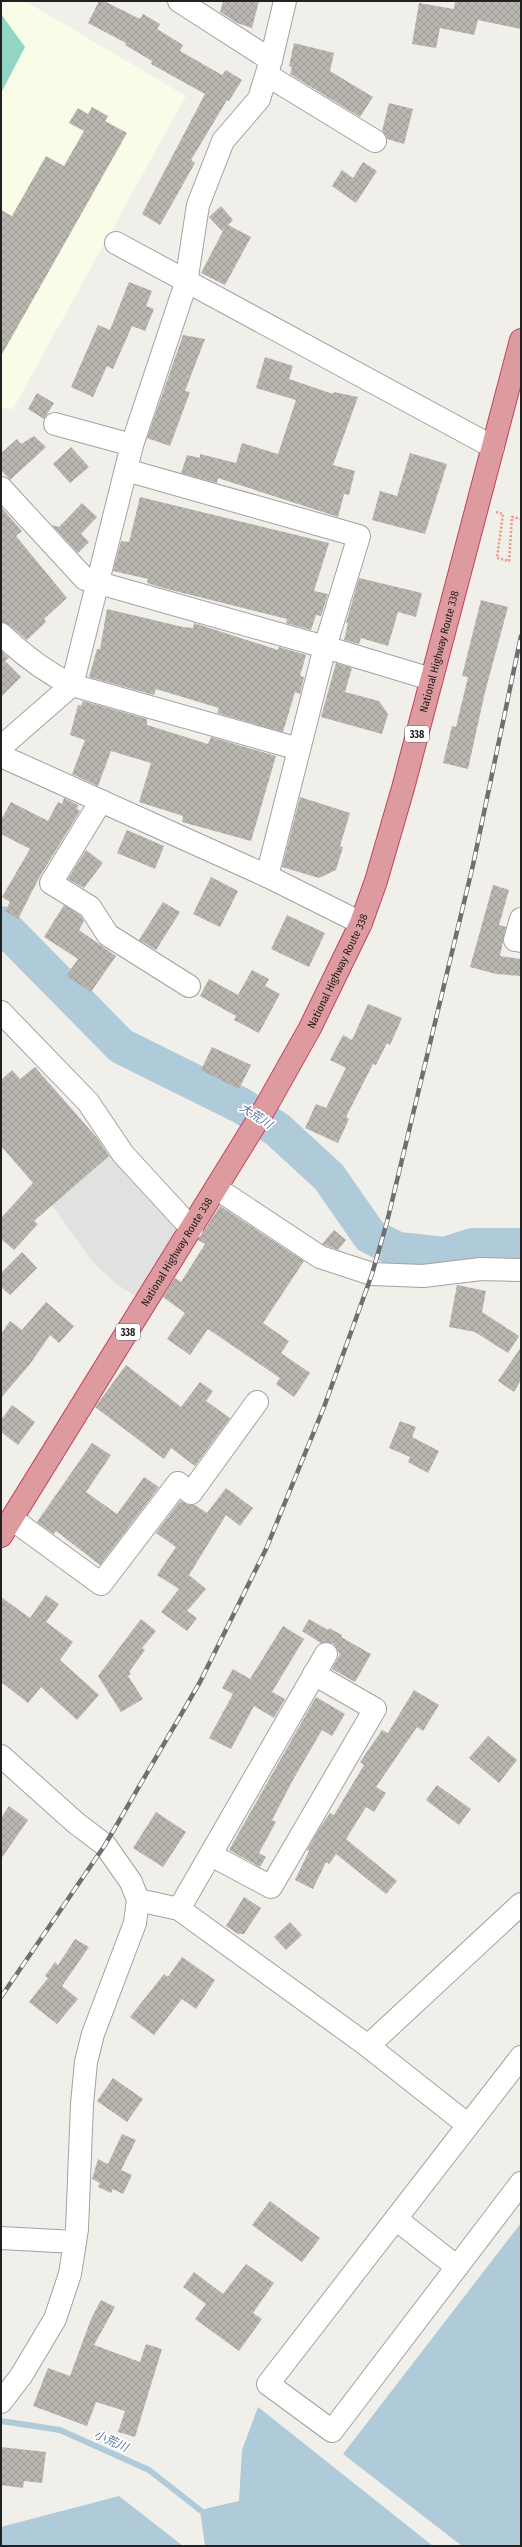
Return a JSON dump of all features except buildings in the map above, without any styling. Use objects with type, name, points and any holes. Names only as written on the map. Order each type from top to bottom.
[{"type":"highway","name":"National Highway Route 338","points":[[6,1527],[259,1119],[310,1028],[361,923],[376,881],[521,340]]},
{"type":"street","points":[[179,1],[269,68],[375,141]]},
{"type":"street","points":[[1,747],[72,685],[132,445],[186,283],[198,204],[223,141],[259,99],[269,68],[285,1]]},
{"type":"street","points":[[116,243],[186,283],[493,446]]},
{"type":"street","points":[[56,424],[132,445]]},
{"type":"street","points":[[126,470],[359,536],[325,647],[267,876]]},
{"type":"street","points":[[1,488],[85,579],[325,647],[431,679]]},
{"type":"street","points":[[1,634],[22,654],[52,676],[72,685],[300,748]]},
{"type":"street","points":[[1,756],[267,876],[361,923]]},
{"type":"street","points":[[101,801],[51,883],[90,907],[108,935],[189,986]]},
{"type":"street","points":[[521,920],[515,940],[521,941]]},
{"type":"street","points":[[1,1012],[88,1102],[123,1154],[192,1229]]},
{"type":"street","points":[[216,1188],[320,1257],[372,1274],[423,1276],[481,1269],[521,1270]]},
{"type":"street","points":[[6,1527],[101,1584],[178,1483],[191,1493],[257,1402]]},
{"type":"street","points":[[179,1909],[326,1654]]},
{"type":"street","points":[[211,1855],[271,1887],[375,1709],[314,1674]]},
{"type":"street","points":[[1,1756],[76,1823],[105,1845],[132,1882],[138,1900],[135,1923],[93,2034],[86,2062],[75,2242],[70,2274],[55,2319],[21,2376],[1,2402]]},
{"type":"street","points":[[138,1900],[179,1909],[368,2046],[468,2125]]},
{"type":"street","points":[[368,2046],[521,1904]]},
{"type":"street","points":[[520,2061],[468,2125],[268,2384],[332,2431],[521,2183]]},
{"type":"street","points":[[396,2218],[457,2267]]},
{"type":"street","points":[[1,2238],[75,2242]]},
{"type":"path","points":[[503,514],[497,558],[509,561],[512,517],[521,519]]},
{"type":"shaded area","points":[[1,1],[25,1],[186,96],[13,409],[1,408]]},
{"type":"shaded area","points":[[111,1154],[179,1228],[138,1298],[115,1283],[92,1261],[52,1205]]},
{"type":"green space","points":[[1,14],[25,47],[1,93]]},
{"type":"water","points":[[521,2223],[521,2546],[462,2546],[343,2454]]},
{"type":"water","points":[[258,2407],[433,2546],[205,2546],[200,2510],[239,2501],[242,2450]]},
{"type":"water","points":[[119,2496],[183,2546],[1,2546],[1,2527]]},
{"type":"waterway","name":"大荒川","points":[[1,924],[121,1046],[242,1106],[278,1130],[329,1177],[370,1236],[398,1250],[445,1255],[473,1246],[521,1246]]},
{"type":"waterway","name":"小荒川","points":[[1,2421],[60,2430],[149,2470],[200,2510]]},
{"type":"railway","points":[[1,1997],[105,1845],[200,1682],[266,1549],[324,1407],[372,1274],[387,1222],[473,865],[521,636]]}]
